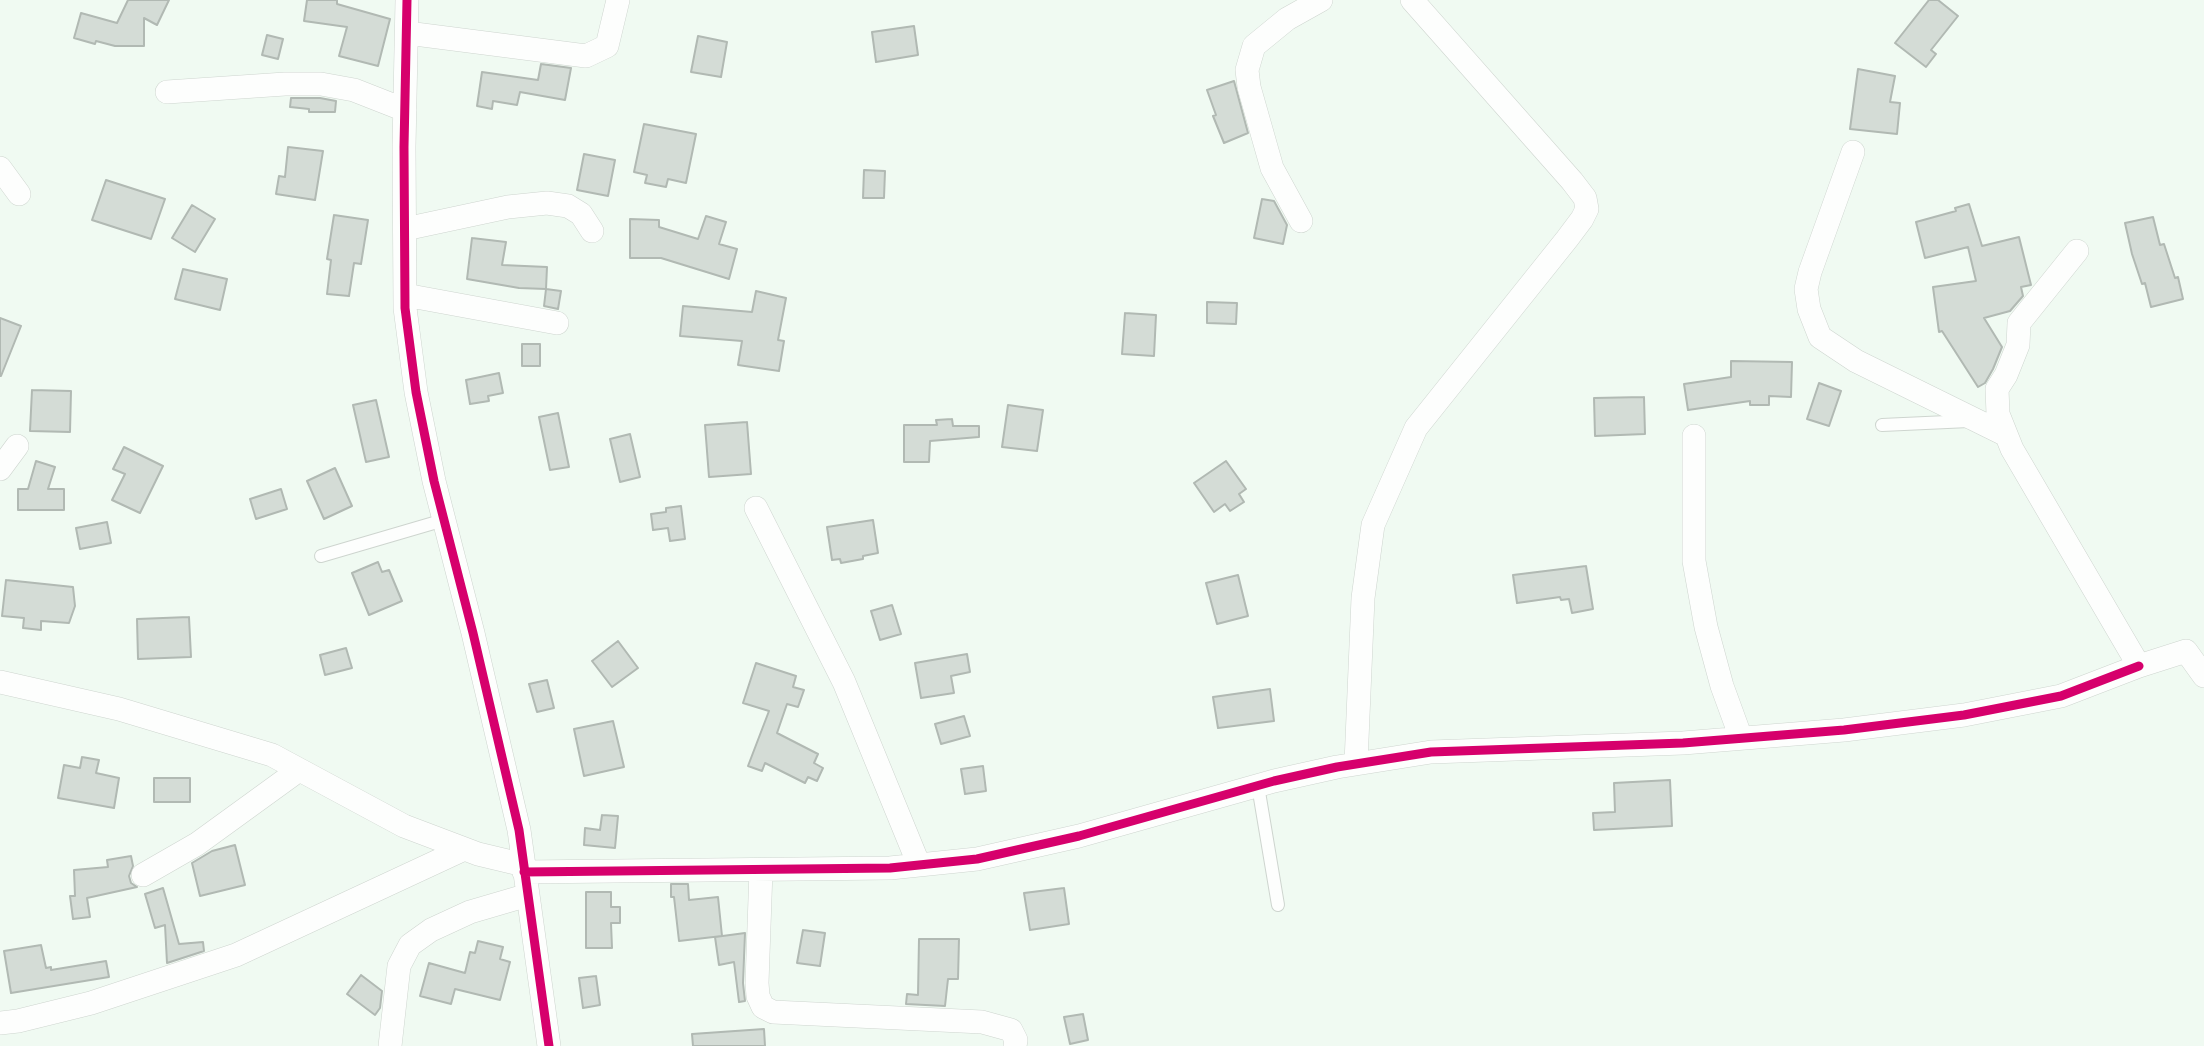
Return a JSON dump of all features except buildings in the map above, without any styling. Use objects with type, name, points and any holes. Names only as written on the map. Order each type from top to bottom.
[{"type":"street","points":[[407,0],[405,295],[416,392],[519,830],[549,1046]]},
{"type":"street","points":[[407,33],[586,56],[600,52],[607,46],[618,0]]},
{"type":"street","points":[[1301,221],[1272,168],[1249,87],[1247,70],[1254,46],[1287,19],[1321,0]]},
{"type":"street","points":[[1356,764],[1363,598],[1373,525],[1416,428],[1567,239],[1587,209],[1585,198],[1572,181],[1412,0]]},
{"type":"street","points":[[167,92],[321,84],[354,90],[405,110]]},
{"type":"street","points":[[1853,152],[1806,289],[1809,309],[1821,337],[1856,361],[2004,434]]},
{"type":"street","points":[[0,168],[19,194]]},
{"type":"street","points":[[405,229],[508,207],[547,203],[568,206],[581,214],[592,231]]},
{"type":"street","points":[[2077,251],[2018,323],[2018,345],[1997,389],[1998,414],[2004,434],[2139,666]]},
{"type":"street","points":[[405,295],[557,323]]},
{"type":"street","points":[[1694,436],[1694,561],[1706,627],[1721,685],[1741,738]]},
{"type":"street","points":[[0,469],[17,446]]},
{"type":"street","points":[[756,508],[845,682],[919,865]]},
{"type":"street","points":[[0,682],[119,709],[272,755],[404,826],[464,849],[525,877],[890,868],[977,859],[1079,836],[1258,786],[1356,764],[1431,752],[1683,743],[1844,730],[1964,715],[2061,696],[2195,645],[2204,676]]},
{"type":"street","points":[[143,875],[197,844],[299,770]]},
{"type":"street","points":[[0,1023],[90,1003],[236,955],[464,849]]},
{"type":"street","points":[[761,870],[757,983],[758,996],[763,1007],[774,1013],[982,1022],[1011,1030],[1016,1040],[1015,1046]]},
{"type":"street","points":[[390,1046],[399,966],[411,944],[431,929],[470,912],[525,877]]},
{"type":"lane","points":[[1882,425],[1979,421]]},
{"type":"lane","points":[[321,556],[444,520]]},
{"type":"lane","points":[[1258,786],[1278,905]]},
{"type":"cycle path","points":[[407,0],[405,308],[416,392],[434,481],[519,830],[549,1046]]},
{"type":"cycle path","points":[[524,872],[890,868],[977,859],[1079,836],[1274,781],[1337,767],[1431,752],[1683,743],[1844,730],[1964,715],[2061,696],[2139,666]]}]
